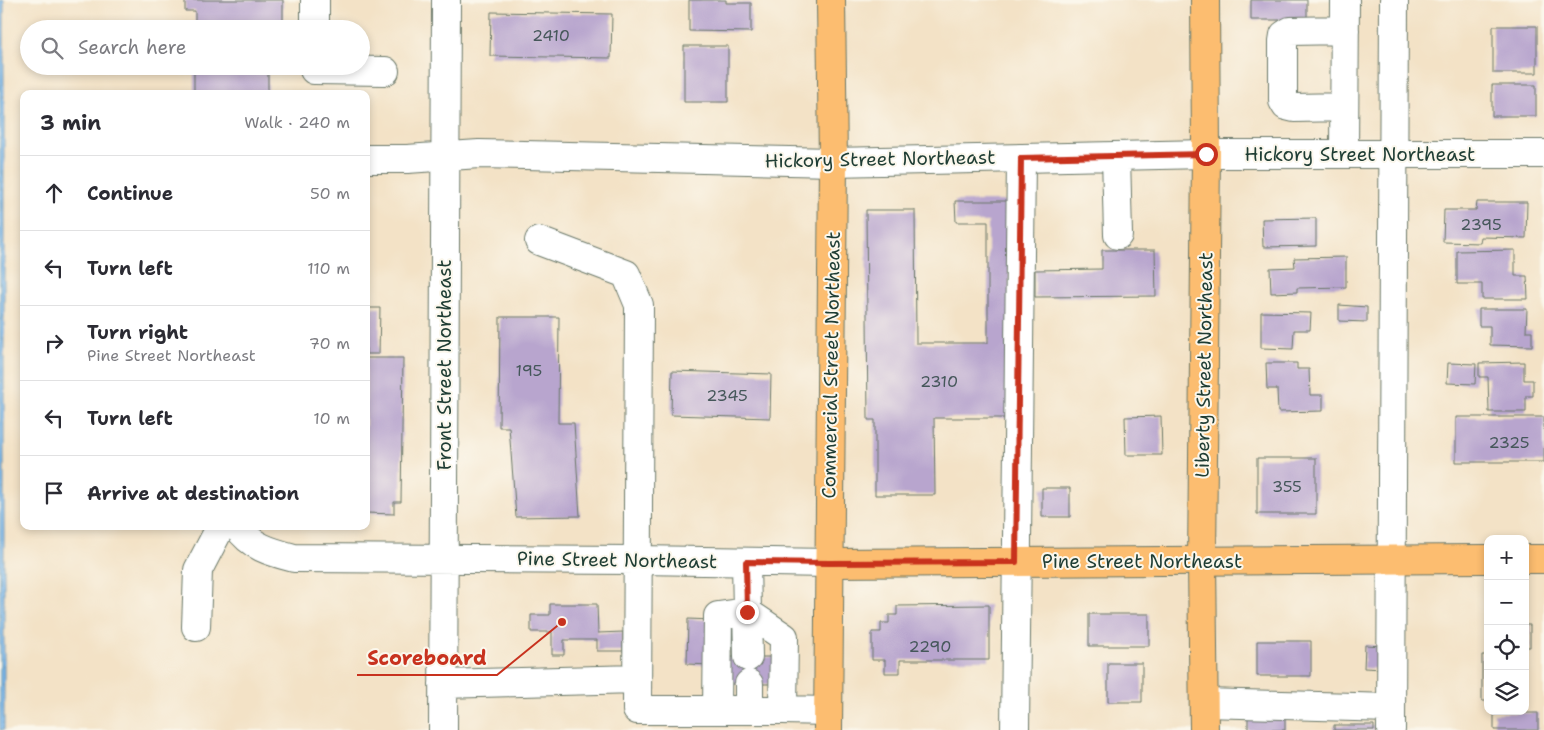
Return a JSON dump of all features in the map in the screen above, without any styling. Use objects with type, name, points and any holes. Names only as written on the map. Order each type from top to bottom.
[{"type":"main road","name":"Commercial Street Northeast","points":[[828,720],[833,162],[831,0]]},
{"type":"main road","name":"Liberty Street Northeast","points":[[1204,730],[1202,561],[1206,154],[1205,0]]},
{"type":"main road","name":"Pine Street Northeast","points":[[829,563],[1484,559]]},
{"type":"main road","points":[[1529,559],[1544,559]]},
{"type":"street","points":[[315,0],[315,20]]},
{"type":"street","name":"Front Street Northeast","points":[[443,730],[446,0]]},
{"type":"street","points":[[1344,154],[1345,0]]},
{"type":"street","points":[[1204,703],[1391,719],[1394,0]]},
{"type":"street","points":[[1344,30],[1290,31],[1284,35],[1282,41],[1282,101],[1286,106],[1294,108],[1344,107]]},
{"type":"street","points":[[370,71],[385,70]]},
{"type":"street","points":[[314,77],[334,75]]},
{"type":"street","name":"Hickory Street Northeast","points":[[370,159],[407,159],[479,154],[833,162],[1206,154],[1544,154]]},
{"type":"street","points":[[1116,156],[1118,235]]},
{"type":"street","points":[[1015,730],[1021,158]]},
{"type":"street","points":[[539,241],[626,274],[639,305],[637,720],[717,710],[784,710],[828,720]]},
{"type":"street","points":[[196,627],[198,570],[219,530]]},
{"type":"street","name":"Pine Street Northeast","points":[[240,530],[243,535],[265,550],[294,558],[829,563]]},
{"type":"street","points":[[746,562],[749,710]]},
{"type":"street","points":[[717,710],[718,616],[747,612],[784,637],[784,710]]},
{"type":"street","points":[[443,684],[637,679]]},
{"type":"water","points":[[0,0],[4,0],[4,730],[0,730]]},
{"type":"building","points":[[185,0],[283,0],[283,20],[195,20],[195,11],[185,11]]},
{"type":"building","points":[[689,0],[726,0],[726,3],[751,3],[751,32],[689,31]]},
{"type":"building","points":[[1251,0],[1307,0],[1307,20],[1251,20]]},
{"type":"building","points":[[491,12],[612,14],[611,58],[490,56]]},
{"type":"building","points":[[1493,26],[1537,26],[1537,73],[1493,73]]},
{"type":"building","points":[[684,46],[728,46],[728,102],[684,102]]},
{"type":"building","points":[[194,75],[268,75],[268,90],[194,90]]},
{"type":"building","points":[[1492,85],[1536,85],[1536,116],[1492,116]]},
{"type":"building","points":[[955,201],[1009,201],[1011,418],[934,418],[935,495],[875,495],[875,420],[868,420],[866,210],[915,210],[916,343],[988,343],[988,222],[956,222]]},
{"type":"building","points":[[1477,202],[1527,202],[1526,238],[1481,237],[1480,243],[1443,242],[1444,210],[1476,210]]},
{"type":"building","points":[[1316,218],[1316,246],[1263,247],[1262,219]]},
{"type":"building","points":[[1102,250],[1155,250],[1156,296],[1035,297],[1035,270],[1102,269]]},
{"type":"building","points":[[1515,250],[1515,276],[1527,276],[1528,299],[1482,299],[1482,284],[1457,284],[1457,251]]},
{"type":"building","points":[[1346,257],[1346,287],[1297,288],[1297,292],[1271,293],[1270,268],[1295,267],[1294,258]]},
{"type":"building","points":[[1339,305],[1367,307],[1367,322],[1339,321]]},
{"type":"building","points":[[370,308],[380,308],[379,354],[370,354]]},
{"type":"building","points":[[1479,309],[1527,309],[1526,331],[1532,331],[1532,346],[1490,345],[1490,326],[1479,326]]},
{"type":"building","points":[[1261,312],[1311,313],[1310,330],[1294,330],[1293,349],[1261,348]]},
{"type":"building","points":[[500,317],[559,317],[558,423],[574,423],[580,516],[516,517],[509,427],[499,427]]},
{"type":"building","points":[[370,358],[403,358],[401,502],[394,502],[394,514],[370,513]]},
{"type":"building","points":[[1524,362],[1524,380],[1533,380],[1533,396],[1526,396],[1526,412],[1489,412],[1488,377],[1479,377],[1479,363]]},
{"type":"building","points":[[1266,363],[1297,363],[1297,369],[1309,369],[1310,395],[1323,395],[1323,411],[1278,412],[1277,389],[1267,389]]},
{"type":"building","points":[[1448,363],[1476,364],[1475,384],[1447,383]]},
{"type":"building","points":[[672,371],[771,374],[770,418],[671,415]]},
{"type":"building","points":[[1161,416],[1162,455],[1126,455],[1125,417]]},
{"type":"building","points":[[1456,417],[1544,417],[1544,462],[1456,462]]},
{"type":"building","points":[[1257,458],[1316,458],[1316,514],[1257,514]]},
{"type":"building","points":[[1042,488],[1070,488],[1070,517],[1042,517]]},
{"type":"building","points":[[550,604],[597,604],[598,633],[623,632],[623,651],[597,651],[597,640],[564,640],[564,655],[552,655],[552,632],[531,632],[531,615],[550,615]]},
{"type":"building","points":[[989,605],[989,660],[900,660],[900,673],[885,673],[885,660],[872,660],[872,632],[881,632],[881,623],[889,623],[889,615],[897,615],[897,606]]},
{"type":"building","points":[[1089,614],[1149,614],[1149,646],[1089,646]]},
{"type":"building","points":[[688,619],[712,620],[711,665],[687,664]]},
{"type":"building","points":[[1529,625],[1530,625],[1529,647]]},
{"type":"building","points":[[1257,641],[1311,641],[1311,676],[1257,676]]},
{"type":"building","points":[[1365,645],[1384,646],[1383,669],[1364,668]]},
{"type":"building","points":[[1482,655],[1484,655],[1484,701],[1482,701]]},
{"type":"building","points":[[720,657],[777,657],[776,684],[720,684]]},
{"type":"building","points":[[1108,663],[1142,663],[1142,702],[1108,702]]},
{"type":"building","points":[[1248,711],[1285,711],[1285,730],[1248,730]]},
{"type":"building","points":[[1529,713],[1538,713],[1538,730],[1494,730],[1494,715],[1529,715]]},
{"type":"building","points":[[1334,725],[1374,725],[1374,730],[1334,730]]},
{"type":"place","name":"Scoreboard","points":[[562,622]]},
{"type":"route","points":[[747,612],[746,562],[1016,562],[1021,158],[1206,154]]}]
